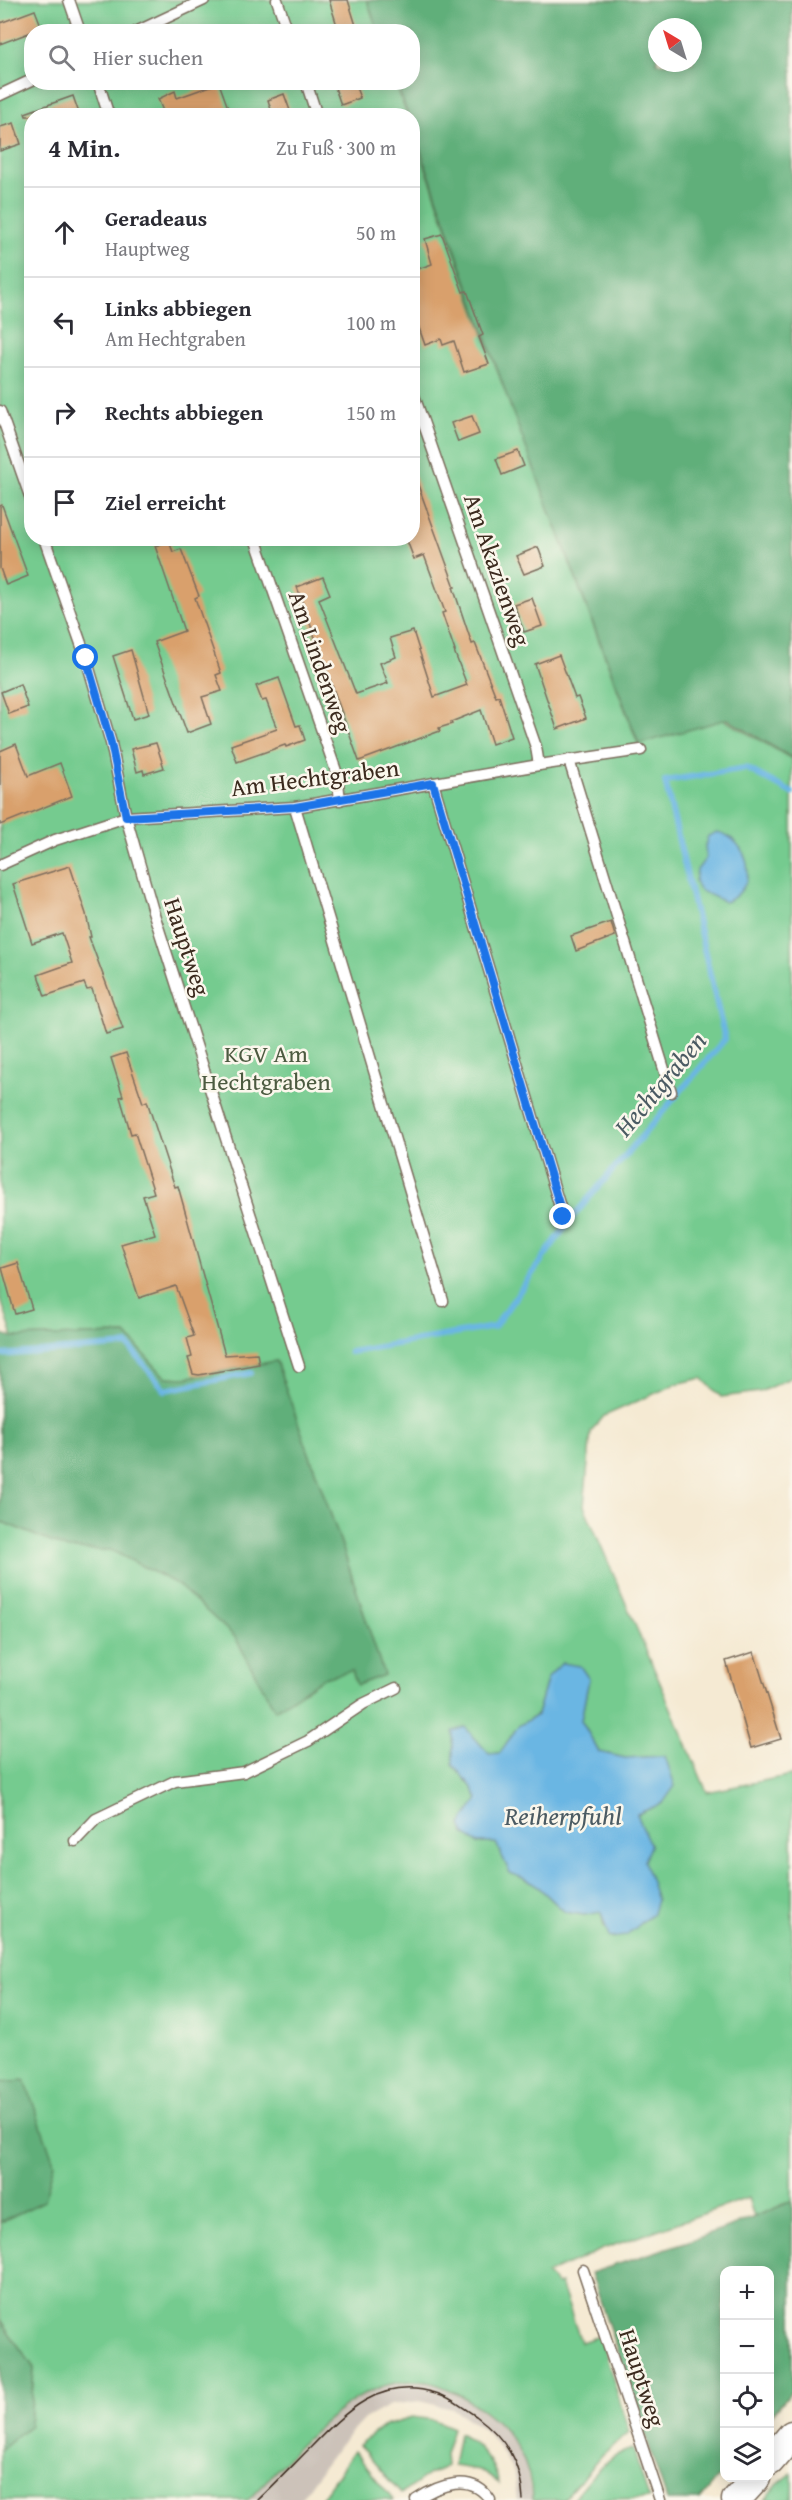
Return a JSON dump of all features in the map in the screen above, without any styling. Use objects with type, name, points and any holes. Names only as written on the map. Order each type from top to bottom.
[{"type":"main road","points":[[774,2456],[792,2435]]},
{"type":"main road","points":[[736,2500],[752,2482]]},
{"type":"lane","points":[[69,0],[77,24]]},
{"type":"lane","points":[[153,24],[204,0]]},
{"type":"lane","points":[[277,0],[285,24]]},
{"type":"lane","points":[[0,95],[24,84]]},
{"type":"lane","points":[[101,90],[106,108]]},
{"type":"lane","points":[[309,90],[314,108]]},
{"type":"lane","points":[[0,411],[24,479]]},
{"type":"lane","name":"Am Akazienweg","points":[[420,413],[536,747],[539,765]]},
{"type":"lane","name":"Hauptweg","points":[[47,546],[86,658],[111,743],[126,817],[157,922],[299,1366]]},
{"type":"lane","name":"Am Lindenweg","points":[[258,546],[337,774],[340,800]]},
{"type":"lane","name":"Am Hechtgraben","points":[[0,865],[55,840],[126,817],[295,807],[569,760],[641,750]]},
{"type":"lane","points":[[569,760],[671,1092]]},
{"type":"lane","points":[[433,783],[563,1217]]},
{"type":"lane","points":[[295,807],[443,1301]]},
{"type":"lane","points":[[75,1841],[96,1819],[175,1781],[244,1772],[308,1741],[363,1704],[396,1688]]},
{"type":"lane","name":"Hauptweg","points":[[583,2270],[660,2500]]},
{"type":"lane","points":[[416,2500],[434,2488],[452,2482],[470,2485],[487,2495],[490,2500]]},
{"type":"shaded area","points":[[402,2381],[428,2382],[448,2389],[469,2400],[493,2418],[511,2438],[525,2462],[532,2500],[517,2500],[514,2473],[495,2441],[482,2428],[453,2409],[419,2401],[390,2405],[364,2419],[336,2449],[299,2500],[248,2500],[327,2420],[347,2403],[365,2392]]},
{"type":"green space","name":"KGV Am Hechtgraben","points":[[0,0],[367,0],[376,24],[24,24],[24,90],[398,90],[404,108],[24,108],[24,546],[420,546],[420,151],[485,338],[638,744],[723,719],[792,759],[792,1377],[760,1392],[721,1397],[702,1378],[676,1384],[604,1416],[591,1432],[584,1506],[707,1792],[792,1775],[792,2201],[754,2217],[748,2198],[603,2249],[546,2274],[557,2285],[561,2284],[581,2342],[600,2336],[629,2432],[603,2454],[563,2500],[532,2500],[528,2474],[518,2450],[503,2428],[484,2411],[442,2387],[427,2382],[401,2382],[375,2389],[351,2402],[306,2440],[248,2500],[0,2500],[0,2450],[30,2425],[34,2368],[0,2320],[0,2222],[44,2201],[25,2081],[0,2082],[0,1521],[68,1549],[111,1550],[177,1584],[235,1637],[275,1710],[323,1678],[352,1670],[357,1685],[384,1675],[341,1543],[276,1361],[184,1378],[165,1377],[126,1334],[13,1337],[0,1297]],"holes":[[[548,1677],[589,1679],[581,1720],[599,1752],[625,1758],[665,1756],[663,1803],[637,1814],[650,1846],[643,1861],[657,1900],[604,1927],[601,1912],[584,1915],[565,1912],[533,1882],[510,1873],[496,1843],[478,1843],[461,1825],[479,1799],[453,1765],[465,1727],[489,1754],[500,1753],[518,1726],[537,1715]]]},
{"type":"green space","points":[[367,0],[792,0],[792,758],[727,719],[639,744],[511,408],[420,149],[420,108],[405,108],[399,90],[420,90],[420,24],[376,24]]},
{"type":"green space","points":[[0,1327],[2,1334],[13,1337],[126,1334],[165,1377],[184,1378],[276,1361],[341,1543],[384,1675],[357,1685],[352,1671],[323,1678],[275,1710],[235,1637],[177,1584],[111,1550],[68,1549],[0,1521]]},
{"type":"green space","points":[[25,2080],[54,2163],[44,2201],[0,2222],[0,2082]]},
{"type":"green space","points":[[792,2201],[792,2391],[774,2412],[774,2266],[720,2266],[720,2476],[700,2500],[667,2500],[591,2273],[728,2228]]},
{"type":"green space","points":[[0,2320],[34,2368],[30,2425],[0,2450]]},
{"type":"green space","points":[[412,2417],[434,2420],[453,2428],[445,2454],[446,2466],[431,2473],[401,2494],[359,2445],[385,2425]]},
{"type":"green space","points":[[459,2433],[473,2442],[484,2454],[493,2467],[499,2483],[479,2470],[453,2466]]},
{"type":"green space","points":[[633,2449],[649,2498],[572,2500],[606,2462]]},
{"type":"green space","points":[[354,2451],[393,2500],[320,2500]]},
{"type":"green space","points":[[792,2473],[792,2500],[765,2500],[778,2484]]},
{"type":"water","points":[[717,832],[728,836],[736,843],[747,863],[748,875],[744,885],[737,895],[725,902],[699,890],[695,882],[697,870],[706,858],[705,846],[708,836]]},
{"type":"water","name":"Reiherpfuhl","points":[[562,1663],[580,1666],[589,1679],[581,1720],[599,1752],[625,1758],[665,1756],[675,1786],[663,1803],[637,1814],[650,1846],[644,1861],[657,1900],[653,1913],[626,1936],[609,1938],[601,1912],[584,1915],[565,1912],[533,1882],[510,1873],[496,1843],[478,1843],[464,1834],[461,1825],[478,1799],[471,1786],[453,1765],[453,1731],[465,1727],[489,1754],[500,1753],[518,1726],[537,1715],[548,1677]]},
{"type":"building","points":[[329,0],[348,0],[356,24],[336,24]]},
{"type":"building","points":[[35,10],[40,24],[24,24],[24,35],[0,44],[0,23]]},
{"type":"building","points":[[199,90],[222,90],[228,108],[162,108],[158,99],[175,91],[177,98]]},
{"type":"building","points":[[336,90],[357,90],[360,98],[341,105]]},
{"type":"building","points":[[284,94],[289,108],[270,108],[268,100]]},
{"type":"building","points":[[73,96],[77,108],[39,108]]},
{"type":"building","points":[[14,123],[21,144],[0,151],[0,127]]},
{"type":"building","points":[[442,234],[463,292],[467,291],[483,335],[479,337],[489,364],[464,372],[454,341],[443,345],[441,339],[425,345],[420,331],[420,268],[432,264],[425,239]]},
{"type":"building","points":[[472,416],[479,434],[458,442],[451,423]]},
{"type":"building","points":[[518,451],[524,466],[502,475],[496,459]]},
{"type":"building","points":[[420,491],[455,587],[453,587],[472,644],[475,643],[496,697],[499,696],[512,737],[492,744],[481,710],[439,728],[440,731],[359,761],[297,587],[323,577],[330,594],[319,599],[356,694],[388,683],[380,663],[396,657],[390,638],[413,631],[434,697],[467,685],[442,613],[445,612],[424,555],[414,559],[409,546],[420,546]]},
{"type":"building","points":[[2,505],[28,576],[6,585],[0,568],[0,506]]},
{"type":"building","points":[[155,546],[171,546],[173,552],[181,549],[199,596],[195,598],[221,673],[216,675],[222,691],[202,697],[211,724],[187,733],[154,642],[184,631]]},
{"type":"building","points":[[538,547],[545,566],[524,574],[516,556]]},
{"type":"building","points":[[532,598],[542,626],[524,632],[514,604]]},
{"type":"building","points":[[131,650],[149,714],[133,719],[113,656]]},
{"type":"building","points":[[559,655],[575,698],[578,697],[586,718],[557,729],[535,664]]},
{"type":"building","points":[[279,678],[296,726],[300,725],[305,740],[237,762],[231,745],[277,729],[266,700],[262,701],[256,686]]},
{"type":"building","points":[[20,684],[28,707],[9,714],[1,692]]},
{"type":"building","points":[[156,743],[164,768],[144,774],[143,770],[137,772],[131,749]]},
{"type":"building","points":[[16,744],[28,776],[60,763],[72,796],[0,825],[0,751]]},
{"type":"building","points":[[70,866],[86,914],[91,937],[89,937],[123,1029],[106,1034],[92,989],[87,990],[84,983],[45,996],[38,975],[72,963],[62,933],[32,943],[13,884]]},
{"type":"building","points":[[611,922],[615,936],[576,951],[571,936]]},
{"type":"building","points":[[126,1053],[143,1103],[147,1101],[175,1187],[178,1186],[225,1355],[257,1353],[259,1364],[199,1375],[193,1374],[188,1358],[192,1357],[187,1338],[194,1336],[176,1286],[139,1298],[121,1244],[155,1234],[143,1196],[154,1193],[135,1133],[131,1134],[120,1097],[123,1096],[111,1058]]},
{"type":"building","points":[[18,1263],[32,1309],[15,1314],[2,1268]]},
{"type":"building","points":[[754,1652],[781,1739],[751,1748],[726,1661]]},
{"type":"waterway","name":"Hechtgraben","points":[[350,1352],[494,1327],[571,1219],[725,1039],[665,781],[746,768],[792,793]]},
{"type":"waterway","name":"Hechtgraben","points":[[0,1355],[128,1345],[165,1390],[251,1373]]},
{"type":"tram line","points":[[258,2500],[337,2421],[366,2400],[398,2389],[416,2389],[436,2393],[452,2400],[487,2424],[510,2452],[519,2474],[523,2500]]},
{"type":"route","points":[[86,658],[111,743],[126,817],[295,807],[433,783],[563,1217]]}]
